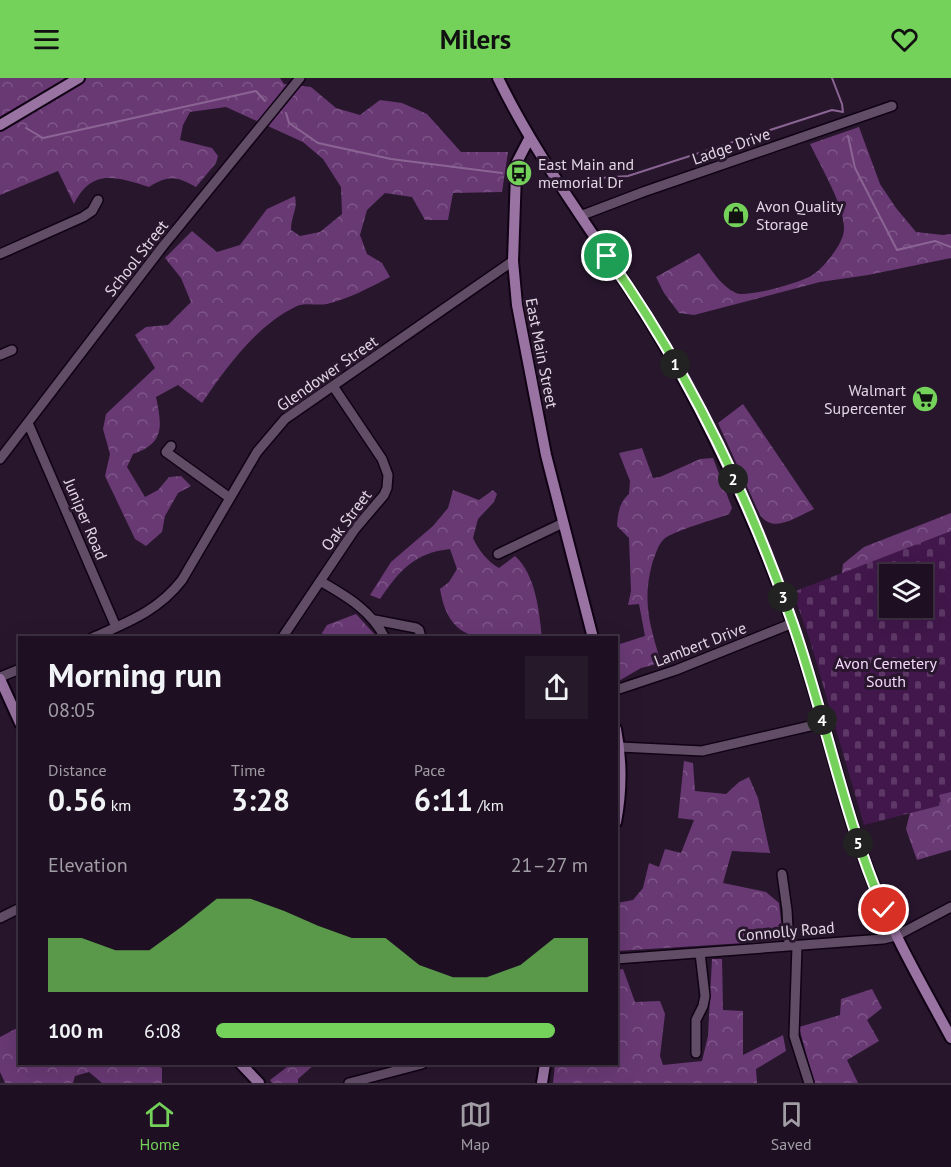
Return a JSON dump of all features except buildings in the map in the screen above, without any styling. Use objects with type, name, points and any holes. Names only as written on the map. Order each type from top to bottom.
[{"type":"main road","points":[[0,125],[79,78]]},
{"type":"main road","points":[[498,78],[530,137],[651,323],[688,387],[741,496],[793,623],[861,853],[896,936],[951,1038]]},
{"type":"main road","name":"East Main Street","points":[[530,137],[517,162],[514,284],[546,455],[592,636]]},
{"type":"main road","points":[[0,678],[18,718]]},
{"type":"main road","points":[[618,738],[621,784],[618,807]]},
{"type":"main road","points":[[242,1065],[259,1083]]},
{"type":"main road","points":[[542,1083],[545,1065]]},
{"type":"street","name":"School Street","points":[[0,459],[163,246],[300,78]]},
{"type":"street","name":"Ladge Drive","points":[[580,216],[892,106]]},
{"type":"street","points":[[0,254],[83,218],[92,211],[98,200]]},
{"type":"street","name":"Glendower Street","points":[[96,636],[151,610],[173,591],[182,580],[257,452],[274,429],[296,410],[513,261]]},
{"type":"street","points":[[0,355],[12,350]]},
{"type":"street","name":"Oak Street","points":[[283,636],[355,529],[384,495],[388,481],[387,468],[382,459],[333,386]]},
{"type":"street","name":"Juniper Road","points":[[28,423],[116,627]]},
{"type":"street","points":[[171,446],[166,452],[230,498]]},
{"type":"street","points":[[498,554],[563,523]]},
{"type":"street","points":[[320,581],[358,605],[375,620],[384,636]]},
{"type":"street","points":[[375,620],[416,628],[420,636]]},
{"type":"street","name":"Lambert Drive","points":[[618,689],[676,670],[793,623]]},
{"type":"street","points":[[0,678],[18,670]]},
{"type":"street","points":[[620,747],[702,752],[823,723]]},
{"type":"street","points":[[782,874],[793,946],[794,1036],[809,1083]]},
{"type":"street","name":"Connolly Road","points":[[618,959],[883,939],[896,936],[951,907]]},
{"type":"street","points":[[0,918],[18,909]]},
{"type":"street","points":[[696,1053],[696,1020],[705,996],[700,953]]},
{"type":"street","points":[[349,1083],[418,1065]]},
{"type":"green space","points":[[0,78],[280,78],[284,84],[311,87],[336,108],[360,115],[380,100],[402,103],[427,114],[461,152],[508,152],[502,192],[453,193],[448,220],[425,220],[412,197],[385,193],[367,210],[360,235],[367,254],[382,263],[390,277],[343,299],[327,304],[306,304],[281,315],[267,325],[243,349],[202,403],[178,385],[156,397],[159,432],[151,445],[133,454],[127,467],[145,497],[158,490],[169,477],[181,476],[191,486],[178,493],[165,516],[162,532],[146,546],[135,539],[105,476],[110,454],[103,429],[106,414],[155,368],[135,335],[146,327],[168,325],[191,302],[181,278],[165,258],[192,231],[217,252],[240,245],[267,209],[295,196],[296,205],[291,230],[300,236],[320,232],[342,214],[341,187],[323,159],[303,142],[226,107],[190,112],[183,125],[180,140],[212,148],[218,156],[216,163],[196,187],[172,178],[149,187],[126,180],[106,178],[89,185],[74,204],[58,171],[0,195]]},
{"type":"green space","points":[[859,127],[880,184],[896,208],[916,232],[951,234],[951,258],[820,282],[694,315],[679,313],[664,293],[656,277],[699,253],[715,275],[730,290],[742,294],[799,281],[814,274],[823,266],[841,241],[844,229],[841,209],[810,144]]},
{"type":"green space","points":[[743,404],[814,509],[778,524],[766,521],[760,515],[718,423]]},
{"type":"green space","points":[[642,448],[653,478],[700,459],[713,458],[732,508],[729,514],[676,532],[660,544],[649,578],[648,602],[651,625],[661,663],[641,668],[618,681],[618,645],[645,636],[639,604],[628,605],[631,591],[629,538],[617,526],[620,508],[629,494],[630,481],[619,453]]},
{"type":"green space","points":[[453,490],[479,500],[493,490],[497,494],[494,502],[478,519],[473,538],[484,555],[499,568],[515,556],[522,564],[532,583],[542,636],[474,636],[453,623],[445,609],[440,589],[449,582],[457,569],[450,549],[427,554],[417,559],[401,571],[380,599],[370,595],[391,562],[433,526],[448,508]]},
{"type":"green space","points":[[951,513],[951,565],[933,571],[933,564],[879,564],[879,578],[840,590],[843,564],[864,547]]},
{"type":"green space","name":"Avon Cemetery South","points":[[951,531],[951,792],[939,795],[942,805],[864,825],[811,644],[793,592]]},
{"type":"green space","points":[[356,614],[376,636],[323,636],[327,625]]},
{"type":"green space","points":[[684,761],[693,763],[695,791],[726,794],[739,782],[749,777],[758,798],[770,853],[732,851],[723,883],[766,892],[779,903],[783,939],[618,951],[618,903],[633,900],[643,888],[649,863],[659,867],[665,849],[681,853],[694,820],[678,818]]},
{"type":"green space","points":[[951,787],[951,850],[917,860],[906,829],[911,808]]},
{"type":"green space","points":[[712,959],[722,959],[723,1010],[743,1011],[743,1055],[783,1035],[786,1051],[756,1069],[757,1083],[553,1083],[555,1065],[618,1065],[618,970],[623,969],[635,1002],[660,1001],[665,1014],[660,1056],[663,1065],[702,1061],[708,1036]]},
{"type":"green space","points":[[872,989],[882,1008],[867,1020],[879,1041],[847,1060],[858,1083],[814,1083],[799,1027],[840,1015],[841,999]]},
{"type":"green space","points":[[18,1028],[18,1065],[156,1065],[162,1068],[162,1083],[102,1083],[89,1072],[75,1076],[73,1083],[5,1083],[0,1072],[0,1037]]},
{"type":"green space","points":[[290,1065],[314,1065],[298,1079],[298,1083],[272,1083],[270,1080]]},
{"type":"waterway","points":[[572,180],[628,176],[832,110],[843,112],[832,78]]},
{"type":"waterway","points":[[26,128],[43,138],[256,91],[265,101]]},
{"type":"waterway","points":[[286,113],[289,123],[318,143],[391,159],[502,173]]},
{"type":"waterway","points":[[848,136],[855,168],[897,250],[935,241],[951,247]]},
{"type":"place","name":"East Main and memorial Dr","points":[[519,173]]},
{"type":"place","name":"Avon Quality Storage","points":[[736,215]]},
{"type":"place","name":"Walmart Supercenter","points":[[925,399]]},
{"type":"route","points":[[607,256],[661,339],[688,387],[728,466],[760,541],[793,623],[853,828],[884,910]]}]
